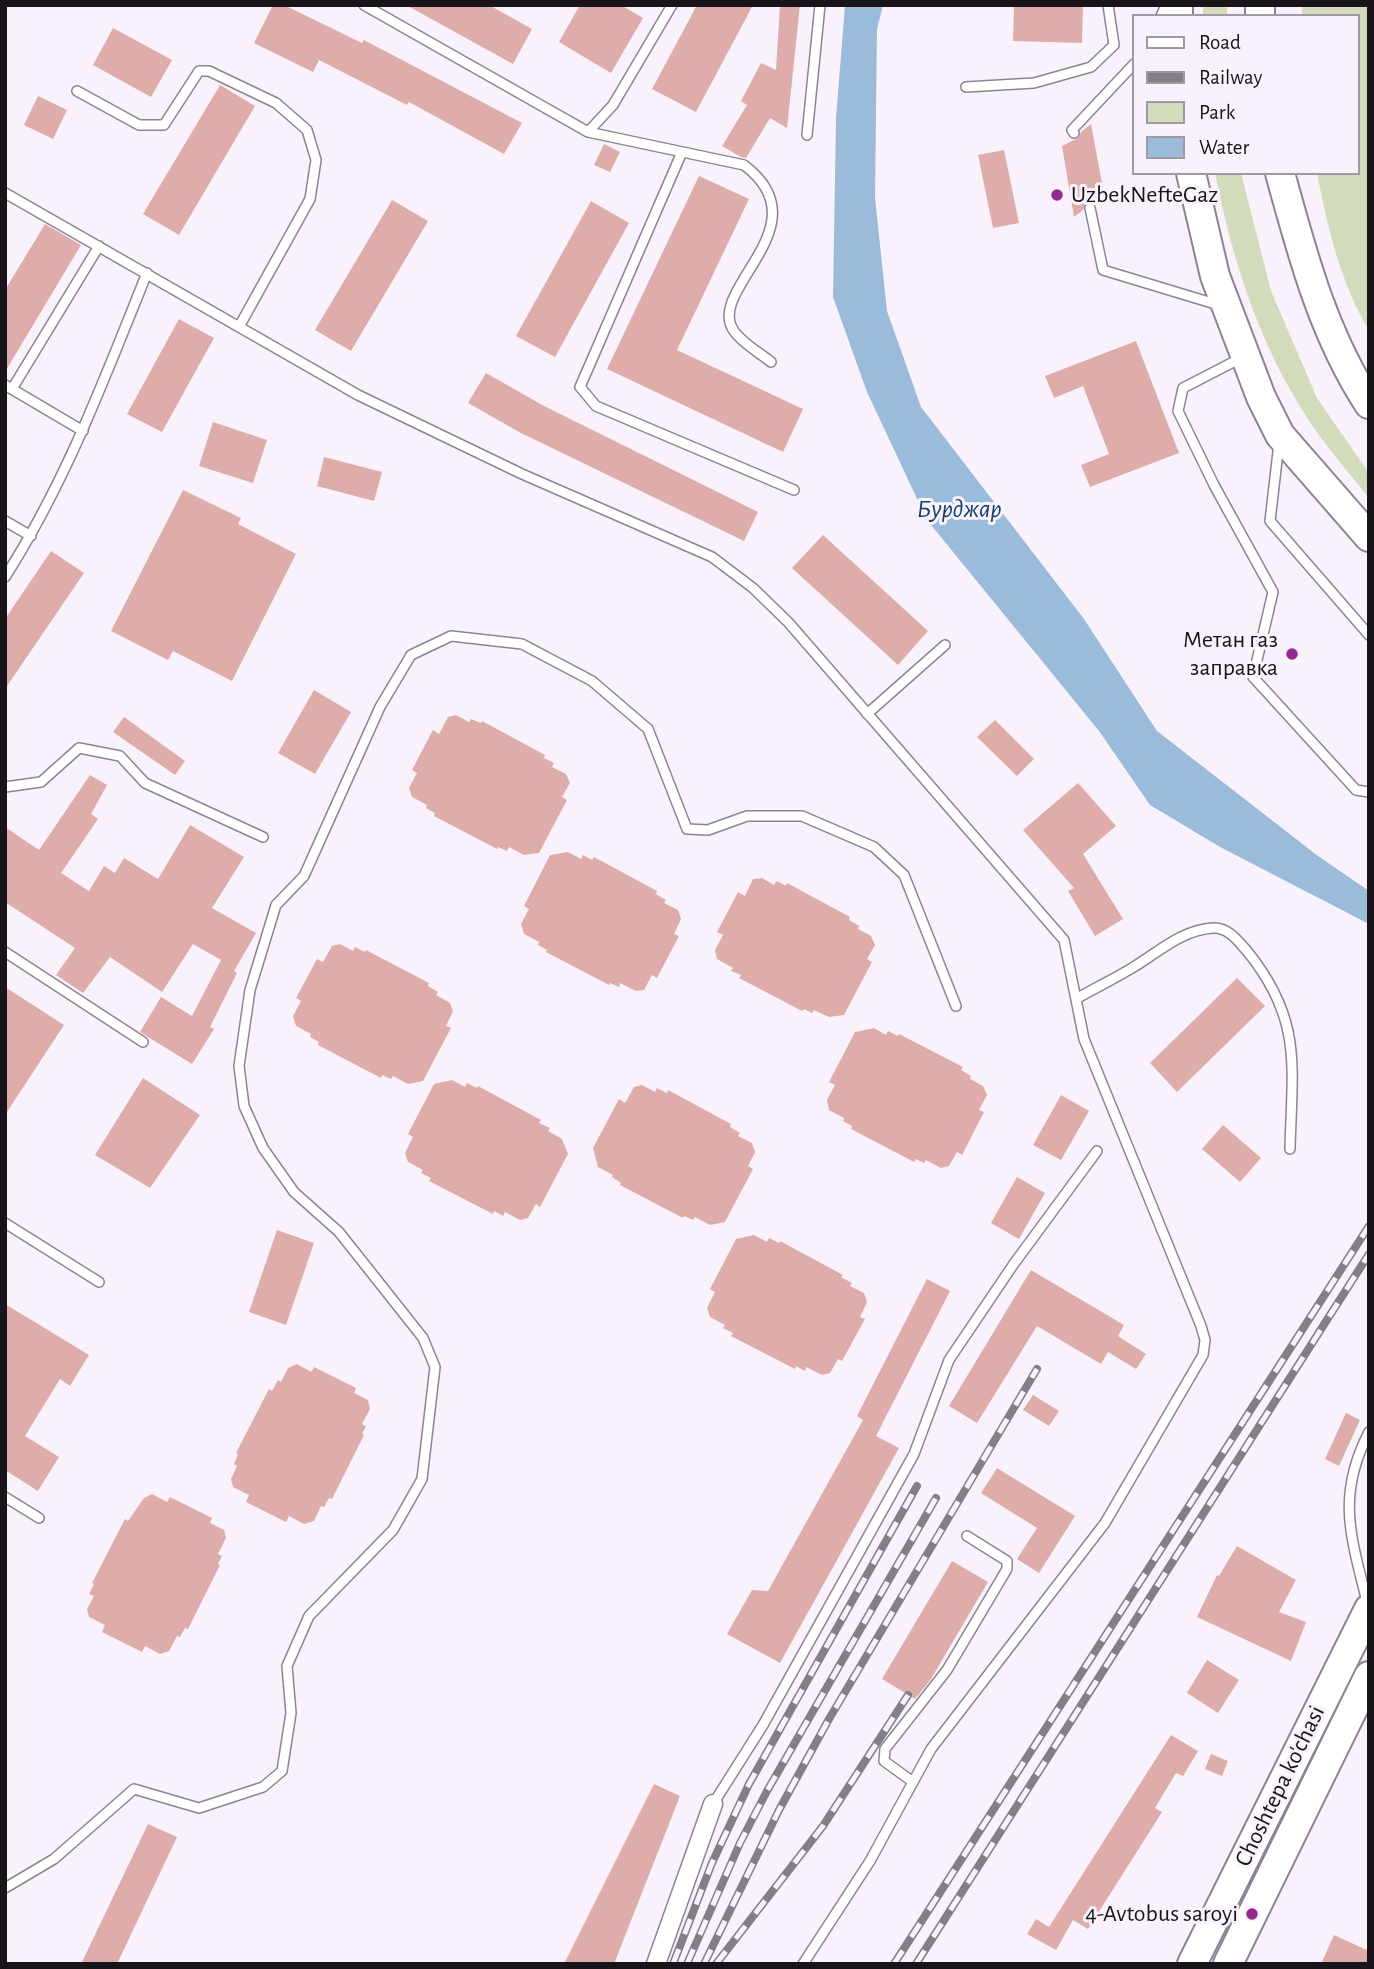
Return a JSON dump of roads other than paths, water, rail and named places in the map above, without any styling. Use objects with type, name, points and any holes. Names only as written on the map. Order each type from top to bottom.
[{"type":"main road","points":[[1191,175],[1206,241],[1225,307],[1244,357],[1280,435],[1338,523],[1369,560]]},
{"type":"main road","points":[[1281,175],[1318,303],[1335,344],[1369,404]]},
{"type":"main road","points":[[1280,435],[1369,537]]},
{"type":"main road","name":"Choshtepa ko'chasi","points":[[1192,1964],[1368,1609]]},
{"type":"main road","name":"Choshtepa ko'chasi","points":[[1228,1964],[1369,1676]]},
{"type":"street","points":[[656,1964],[713,1804]]},
{"type":"lane","points":[[364,5],[588,132],[744,165],[762,179],[771,194],[774,210],[768,236],[737,293],[729,317],[733,330],[771,362]]},
{"type":"lane","points":[[588,132],[613,105],[672,5]]},
{"type":"lane","points":[[807,135],[820,5]]},
{"type":"lane","points":[[967,87],[1034,83],[1091,67],[1114,45],[1108,5]]},
{"type":"lane","points":[[1074,133],[1072,130],[1132,66]]},
{"type":"lane","points":[[77,91],[139,125],[164,125],[199,71],[209,71],[276,103],[306,130],[316,160],[310,199],[240,325]]},
{"type":"lane","points":[[682,152],[580,387],[596,406],[794,490]]},
{"type":"lane","points":[[5,193],[240,325],[358,395],[522,474],[712,557],[771,605],[1064,940],[1084,1038],[1201,1326],[1205,1340],[1203,1355],[1105,1523],[931,1749],[870,1861],[803,1964]]},
{"type":"lane","points":[[1090,208],[1103,270],[1225,307]]},
{"type":"lane","points":[[83,431],[9,387],[99,246]]},
{"type":"lane","points":[[5,577],[31,536],[83,431],[147,273]]},
{"type":"lane","points":[[1244,357],[1183,388],[1178,411],[1214,485],[1273,592],[1254,677],[1356,790],[1369,792]]},
{"type":"lane","points":[[1280,435],[1270,521],[1369,635]]},
{"type":"lane","points":[[5,521],[31,536]]},
{"type":"lane","points":[[5,1888],[54,1859],[134,1788],[199,1808],[263,1787],[282,1771],[291,1713],[287,1665],[309,1616],[393,1530],[422,1479],[435,1367],[423,1338],[339,1232],[294,1192],[264,1148],[244,1106],[239,1066],[250,990],[276,905],[304,876],[380,707],[411,655],[451,636],[522,644],[592,681],[648,729],[687,829],[708,830],[747,816],[802,816],[874,847],[904,874],[956,1006]]},
{"type":"lane","points":[[867,714],[945,645]]},
{"type":"lane","points":[[5,788],[41,782],[79,748],[120,756],[145,783],[263,837]]},
{"type":"lane","points":[[1076,999],[1134,967],[1185,933],[1216,927],[1234,936],[1262,969],[1284,1009],[1293,1052],[1290,1149]]},
{"type":"lane","points":[[5,952],[143,1042]]},
{"type":"lane","points":[[713,1804],[763,1725],[908,1466],[949,1360],[1013,1265],[1097,1151]]},
{"type":"lane","points":[[5,1223],[99,1282]]},
{"type":"lane","points":[[1368,1609],[1350,1531],[1348,1490],[1369,1432]]},
{"type":"lane","points":[[5,1497],[39,1518]]},
{"type":"lane","points":[[913,1782],[884,1761],[885,1749],[947,1670],[1007,1569],[1007,1561],[967,1536]]},
{"type":"water","name":"Бурджар","points":[[845,5],[883,5],[877,29],[875,198],[887,311],[921,407],[1084,619],[1157,731],[1318,856],[1369,891],[1369,924],[1220,847],[1150,805],[1099,731],[927,520],[867,392],[833,297],[836,118]]},
{"type":"railway","points":[[894,1964],[1369,1226]]},
{"type":"railway","points":[[916,1964],[1369,1254]]},
{"type":"railway","points":[[704,1964],[779,1810],[829,1719],[1037,1369]]},
{"type":"railway","points":[[673,1964],[712,1863],[749,1784],[917,1486]]},
{"type":"railway","points":[[687,1964],[740,1843],[767,1791],[936,1498]]},
{"type":"railway","points":[[716,1964],[823,1826],[908,1695]]},
{"type":"place","name":"UzbekNefteGaz","points":[[1057,195]]},
{"type":"place","name":"Метан газ заправка","points":[[1292,654]]},
{"type":"place","name":"4-Avtobus saroyi","points":[[1252,1914]]}]
